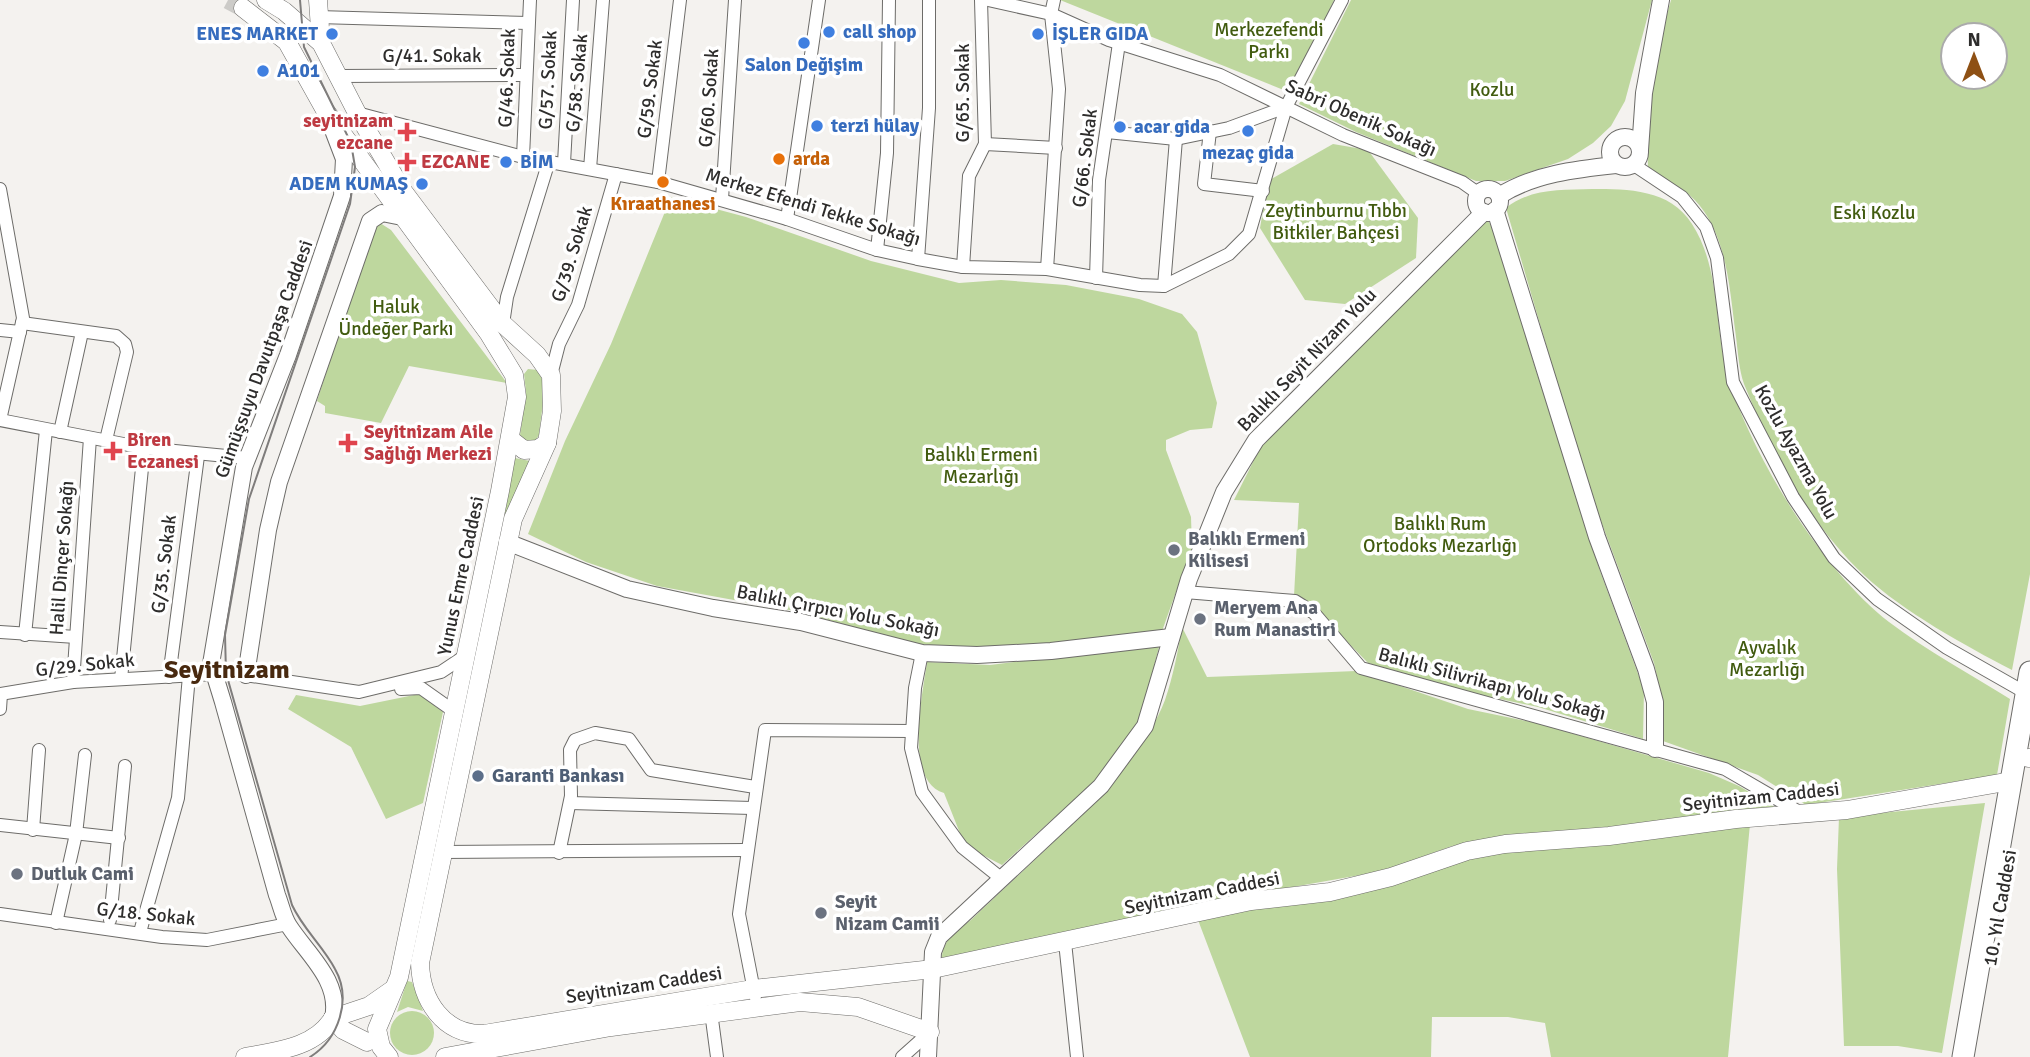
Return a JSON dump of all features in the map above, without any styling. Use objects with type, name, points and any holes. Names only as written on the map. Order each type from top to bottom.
[{"type":"main road","points":[[266,0],[284,11],[321,43],[357,113],[403,191],[503,324],[537,355],[551,375]]},
{"type":"main road","name":"Yunus Emre Caddesi","points":[[243,8],[287,42],[325,110],[489,334],[514,375],[517,397],[396,988],[368,1043]]},
{"type":"main road","points":[[318,9],[321,43]]},
{"type":"main road","points":[[514,375],[523,360],[537,355]]},
{"type":"main road","name":"Yunus Emre Caddesi","points":[[444,1021],[424,994],[420,963],[507,542],[513,519],[547,443],[552,411],[551,375]]},
{"type":"main road","points":[[510,439],[524,450],[538,449],[547,443]]},
{"type":"main road","points":[[2022,762],[2030,671]]},
{"type":"main road","name":"Seyitnizam Caddesi","points":[[444,1021],[454,1029],[484,1034],[755,998],[933,969],[1251,901],[1330,892],[1391,877],[1467,851],[1847,810],[2022,762]]},
{"type":"main road","name":"10. Yıl Caddesi","points":[[1963,1057],[2022,762]]},
{"type":"main road","name":"10. Yıl Caddesi","points":[[1974,1057],[2022,762]]},
{"type":"main road","points":[[245,1057],[320,1036],[333,1018],[369,1006],[396,988]]},
{"type":"main road","name":"Seyitnizam Caddesi","points":[[445,1057],[515,1050],[711,1012],[755,998],[858,1007],[930,1032]]},
{"type":"main road","points":[[333,1018],[343,1030],[381,1047],[389,1057]]},
{"type":"main road","points":[[434,1057],[443,1043],[444,1021]]},
{"type":"street","name":"G/46. Sokak","points":[[523,157],[530,0]]},
{"type":"street","name":"G/57. Sokak","points":[[564,163],[573,0]]},
{"type":"street","name":"G/58. Sokak","points":[[590,169],[603,0]]},
{"type":"street","name":"G/59. Sokak","points":[[658,182],[680,0]]},
{"type":"street","name":"G/60. Sokak","points":[[722,199],[734,0]]},
{"type":"street","points":[[787,219],[819,0]]},
{"type":"street","points":[[877,250],[887,153],[889,0]]},
{"type":"street","points":[[918,260],[929,108],[929,0]]},
{"type":"street","name":"G/65. Sokak","points":[[963,267],[970,176],[985,144],[981,0]]},
{"type":"street","name":"Sabri Obenik Sokağı","points":[[988,0],[1051,14],[1119,43],[1220,75],[1343,135],[1462,182],[1479,194]]},
{"type":"street","points":[[1046,269],[1059,89],[1051,14],[1054,0]]},
{"type":"street","points":[[1164,286],[1229,254],[1249,234],[1286,107],[1342,0]]},
{"type":"street","points":[[1493,206],[1521,185],[1576,169],[1616,164],[1625,167],[1637,157],[1644,93],[1661,0]]},
{"type":"street","points":[[318,9],[528,23]]},
{"type":"street","name":"G/66. Sokak","points":[[1096,278],[1099,180],[1119,43]]},
{"type":"street","name":"G/41. Sokak","points":[[340,76],[525,75]]},
{"type":"street","points":[[1616,164],[1609,153],[1644,93]]},
{"type":"street","points":[[1107,132],[1176,139],[1229,128],[1286,107]]},
{"type":"street","name":"Gümüşsuyu Davutpaşa Caddesi","points":[[325,110],[344,159],[342,196],[288,355],[245,463],[210,670],[215,676],[267,864],[288,924],[321,967],[333,1000],[333,1018]]},
{"type":"street","name":"Merkez Efendi Tekke Sokağı","points":[[357,113],[523,157],[658,182],[787,219],[877,250],[918,260],[963,267],[1046,269],[1164,286]]},
{"type":"street","points":[[1210,131],[1204,184],[1263,191]]},
{"type":"street","points":[[1164,286],[1176,139]]},
{"type":"street","points":[[1576,169],[1617,140]]},
{"type":"street","name":"Kozlu Ayazma Yolu","points":[[1617,140],[1635,141],[1637,157],[1682,197],[1706,227],[1717,258],[1733,382],[1793,497],[1834,558],[1877,599],[1927,634],[2026,693]]},
{"type":"street","points":[[985,144],[1056,148]]},
{"type":"street","points":[[503,324],[507,297],[549,161]]},
{"type":"street","name":"G/39. Sokak","points":[[551,375],[559,345],[579,305],[616,173]]},
{"type":"street","points":[[0,189],[23,309],[0,420],[144,448],[245,463]]},
{"type":"street","points":[[1479,194],[1490,189],[1493,206],[1597,537],[1646,669],[1655,702],[1655,749]]},
{"type":"street","name":"Balıklı Seyit Nizam Yolu","points":[[928,1057],[933,952],[939,937],[1101,786],[1145,726],[1185,592],[1224,492],[1256,440],[1493,206]]},
{"type":"street","points":[[246,675],[268,530],[279,482],[370,221],[382,213],[402,217]]},
{"type":"street","points":[[0,330],[21,327],[82,332],[116,336],[125,344],[125,364],[106,440]]},
{"type":"street","points":[[60,432],[82,332]]},
{"type":"street","points":[[537,355],[559,345]]},
{"type":"street","points":[[25,635],[46,430]]},
{"type":"street","name":"Halil Dinçer Sokağı","points":[[73,682],[90,438]]},
{"type":"street","points":[[121,679],[144,448]]},
{"type":"street","name":"G/35. Sokak","points":[[169,677],[198,456]]},
{"type":"street","name":"Balıklı Çırpıcı Yolu Sokağı","points":[[507,542],[627,589],[713,608],[801,622],[922,653],[977,656],[1051,651],[1171,637]]},
{"type":"street","name":"Balıklı Silivrikapı Yolu Sokağı","points":[[1185,592],[1295,601],[1314,613],[1361,668],[1725,769],[1801,813]]},
{"type":"street","points":[[0,632],[76,637]]},
{"type":"street","points":[[922,653],[911,748],[922,792],[962,847],[1002,879]]},
{"type":"street","points":[[215,676],[232,673],[359,692],[441,672],[466,656]]},
{"type":"street","points":[[140,932],[178,798],[188,676]]},
{"type":"street","points":[[215,676],[354,699],[412,687],[421,688],[454,712]]},
{"type":"street","name":"G/29. Sokak","points":[[1,694],[73,682],[215,676]]},
{"type":"street","points":[[0,709],[1,694]]},
{"type":"street","points":[[755,998],[739,914],[765,730],[912,731]]},
{"type":"street","points":[[559,853],[570,803],[570,750],[575,740],[595,733],[629,738],[651,770],[755,787]]},
{"type":"street","points":[[33,830],[39,750]]},
{"type":"street","points":[[56,923],[76,834],[85,755]]},
{"type":"street","points":[[110,920],[125,766]]},
{"type":"street","points":[[570,803],[752,808]]},
{"type":"street","points":[[0,825],[119,838]]},
{"type":"street","points":[[442,852],[746,850]]},
{"type":"street","name":"G/18. Sokak","points":[[0,914],[207,940],[288,924]]},
{"type":"street","points":[[1065,942],[1077,1057]]},
{"type":"street","points":[[711,1012],[717,1057]]},
{"type":"street","points":[[902,1057],[930,1032]]},
{"type":"green space","name":"Merkezefendi Parkı","points":[[1060,0],[1334,0],[1291,93]]},
{"type":"green space","name":"Kozlu","points":[[1351,0],[1652,0],[1625,101],[1611,126],[1593,143],[1568,159],[1505,181],[1476,181],[1356,132],[1299,104]]},
{"type":"green space","name":"Eski Kozlu","points":[[1671,0],[2030,0],[2030,574],[2012,670],[1935,627],[1881,589],[1845,556],[1810,511],[1767,436],[1742,379],[1726,268],[1717,235],[1695,200],[1676,185],[1648,170],[1646,89]]},
{"type":"green space","name":"Zeytinburnu Tıbbı Bitkiler Bahçesi","points":[[1333,144],[1368,150],[1418,218],[1416,258],[1345,304],[1305,300],[1260,228],[1268,181]]},
{"type":"green space","name":"Ayvalık Mezarlığı","points":[[1592,189],[1647,193],[1672,204],[1683,212],[1692,224],[1708,260],[1728,377],[1754,442],[1772,476],[1815,543],[1864,600],[1918,643],[2010,699],[1997,775],[1806,805],[1758,775],[1663,741],[1663,703],[1654,663],[1586,481],[1506,208],[1536,193]]},
{"type":"green space","name":"Balıklı Ermeni Mezarlığı","points":[[671,197],[746,217],[871,261],[959,283],[1001,280],[1066,285],[1139,299],[1182,314],[1197,332],[1217,403],[1212,428],[1190,430],[1166,440],[1166,450],[1191,517],[1192,547],[1161,634],[1044,649],[963,649],[912,643],[795,611],[657,586],[586,562],[528,534],[565,441],[611,344]]},
{"type":"green space","name":"Balıklı Rum Ortodoks Mezarlığı","points":[[1487,219],[1503,246],[1532,358],[1600,571],[1644,690],[1643,739],[1538,707],[1471,693],[1368,663],[1319,613],[1294,596],[1299,503],[1234,500],[1262,444]]},
{"type":"green space","name":"Haluk Ündeğer Parkı","points":[[380,223],[391,230],[507,383],[409,366],[381,423],[325,413],[325,406],[317,401],[373,227]]},
{"type":"green space","points":[[528,369],[538,370],[545,386],[539,435],[535,441],[527,442],[520,435],[526,392],[524,374]]},
{"type":"green space","points":[[515,458],[530,461],[505,516],[504,515]]},
{"type":"green space","points":[[1182,627],[1207,677],[1356,671],[1468,709],[1536,723],[1709,773],[1739,786],[1776,808],[1622,827],[1521,835],[1452,846],[1383,871],[1219,900],[942,959],[944,946],[951,936],[1079,817],[1131,758],[1151,729],[1165,700]]},
{"type":"green space","points":[[1160,643],[1139,725],[1096,780],[1002,865],[965,846],[944,793],[931,785],[923,772],[919,735],[927,662],[990,665]]},
{"type":"green space","points":[[419,694],[443,712],[423,803],[386,819],[351,747],[288,709],[296,695],[360,706]]},
{"type":"green space","points":[[1985,803],[1942,1053],[1898,1046],[1844,1046],[1837,869],[1839,817]]},
{"type":"green space","points":[[1750,824],[1728,1057],[1551,1057],[1545,1023],[1508,1017],[1432,1017],[1431,1057],[1250,1057],[1198,920],[1462,858]]},
{"type":"green space","points":[[407,981],[412,982],[423,1011],[408,1007],[397,1012]]},
{"type":"green space","points":[[412,1011],[428,1017],[434,1033],[428,1049],[412,1055],[396,1049],[390,1033],[396,1017]]},
{"type":"tunnel","points":[[228,0],[243,8]]},
{"type":"tram line","points":[[300,0],[304,47],[351,143],[355,167],[350,204],[249,499],[225,635],[226,673],[292,905],[330,961],[340,981],[340,1017],[329,1040],[310,1057]]},
{"type":"place","name":"call shop","points":[[829,32]]},
{"type":"place","name":"ENES MARKET","points":[[332,34]]},
{"type":"place","name":"İŞLER GIDA","points":[[1038,34]]},
{"type":"place","name":"Salon Değişim","points":[[804,43]]},
{"type":"place","name":"A101","points":[[263,71]]},
{"type":"place","name":"terzi hülay","points":[[817,126]]},
{"type":"place","name":"acar gida","points":[[1120,127]]},
{"type":"place","name":"mezaç gida","points":[[1248,131]]},
{"type":"place","name":"seyitnizam ezcane","points":[[407,132]]},
{"type":"place","name":"arda","points":[[779,159]]},
{"type":"place","name":"EZCANE","points":[[407,162]]},
{"type":"place","name":"BİM","points":[[506,162]]},
{"type":"place","name":"Kıraathanesi","points":[[663,182]]},
{"type":"place","name":"ADEM KUMAŞ","points":[[422,184]]},
{"type":"place","name":"Seyitnizam Aile Sağlığı Merkezi","points":[[348,443]]},
{"type":"place","name":"Biren Eczanesi","points":[[113,451]]},
{"type":"place","name":"Balıklı Ermeni Kilisesi","points":[[1174,550]]},
{"type":"place","name":"Meryem Ana Rum Manastiri","points":[[1200,619]]},
{"type":"place","name":"Garanti Bankası","points":[[478,776]]},
{"type":"place","name":"Dutluk Cami","points":[[17,874]]},
{"type":"place","name":"Seyit Nizam Camii","points":[[821,913]]},
{"type":"district","name":"Seyitnizam","points":[[227,670]]}]
